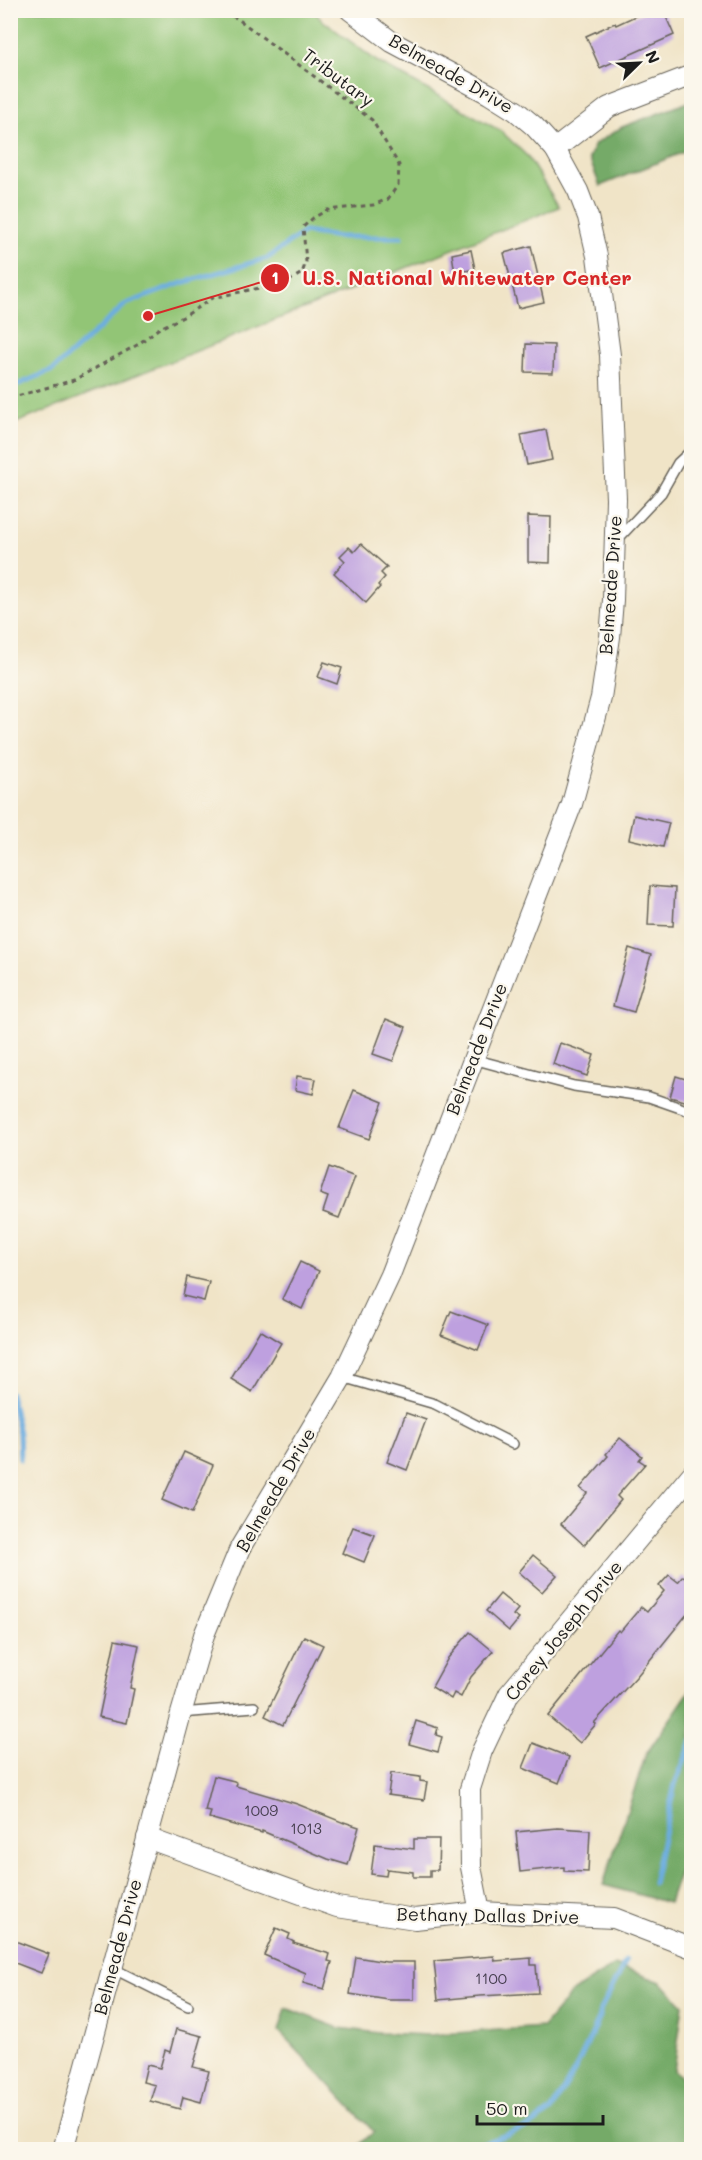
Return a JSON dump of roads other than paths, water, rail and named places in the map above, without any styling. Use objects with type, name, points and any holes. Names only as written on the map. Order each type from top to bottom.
[{"type":"street","name":"Belmeade Drive","points":[[63,2150],[204,1635],[240,1548],[342,1377],[390,1275],[572,804],[602,688],[613,600],[616,499],[610,355],[597,256],[588,217],[578,192],[555,149],[534,126],[489,94],[392,42],[350,10]]},
{"type":"street","points":[[555,149],[609,107],[692,75]]},
{"type":"street","name":"Corey Joseph Drive","points":[[480,1912],[471,1867],[470,1789],[482,1751],[509,1694],[692,1474]]},
{"type":"street","name":"Bethany Dallas Drive","points":[[147,1838],[337,1907],[415,1919],[480,1912],[614,1918],[692,1948]]},
{"type":"lane","points":[[615,541],[661,493],[678,463],[692,450]]},
{"type":"lane","points":[[473,1059],[574,1086],[649,1097],[692,1112]]},
{"type":"lane","points":[[342,1377],[435,1404],[513,1444]]},
{"type":"lane","points":[[181,1713],[254,1707]]},
{"type":"lane","points":[[112,1968],[188,2006]]},
{"type":"waterway","points":[[10,388],[53,370],[126,304],[182,283],[268,258],[304,232],[339,237],[401,237]]},
{"type":"waterway","points":[[10,1393],[19,1433],[20,1459]]},
{"type":"waterway","points":[[653,1883],[675,1784],[692,1742]]},
{"type":"waterway","points":[[459,2150],[530,2126],[551,2111],[574,2072],[600,2017],[600,2010],[626,1961]]},
{"type":"place","name":"U.S. National Whitewater Center","points":[[148,316]]}]
